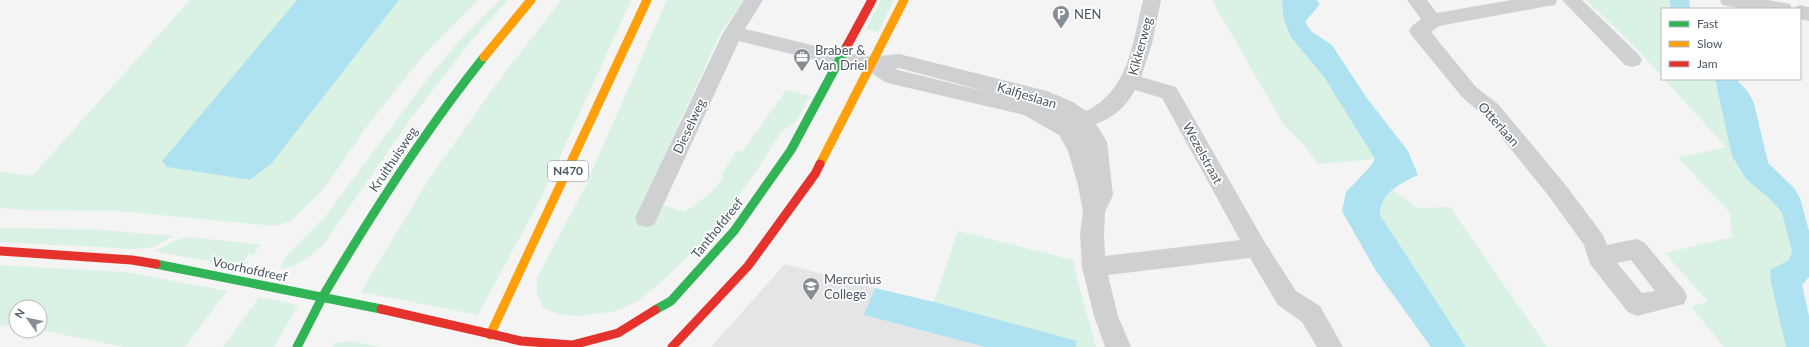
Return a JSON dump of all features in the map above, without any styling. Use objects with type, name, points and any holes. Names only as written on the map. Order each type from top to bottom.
[{"type":"main road","name":"Kruithuisweg","points":[[297,347],[322,296],[364,225],[438,115],[531,0]]},
{"type":"main road","name":"N470","points":[[489,338],[647,0]]},
{"type":"main road","name":"Tanthofdreef","points":[[489,338],[572,345],[618,333],[671,301],[734,231],[791,150],[872,0]]},
{"type":"main road","points":[[672,347],[748,266],[815,174],[904,0]]},
{"type":"main road","name":"Voorhofdreef","points":[[0,251],[132,260],[190,270],[322,296],[489,338]]},
{"type":"street","name":"Dieselweg","points":[[646,218],[733,34],[754,0]]},
{"type":"street","name":"Kikkerweg","points":[[1075,125],[1107,109],[1121,97],[1131,82],[1152,0]]},
{"type":"street","points":[[1416,0],[1433,20],[1548,0]]},
{"type":"street","points":[[1571,0],[1632,60]]},
{"type":"street","points":[[1729,0],[1777,8]]},
{"type":"street","name":"Otterlaan","points":[[1433,20],[1419,31],[1469,92],[1490,110],[1556,189],[1595,242],[1598,257]]},
{"type":"street","name":"Kalfjeslaan","points":[[733,34],[840,59],[872,64],[892,77],[1030,109],[1075,125]]},
{"type":"street","name":"Wezelstraat","points":[[1131,82],[1169,92],[1256,248],[1287,298],[1311,314],[1330,347]]},
{"type":"street","points":[[1075,125],[1079,151],[1089,185],[1094,212],[1092,234],[1094,268],[1106,316],[1118,347]]},
{"type":"street","points":[[1094,268],[1256,248]]},
{"type":"shaded area","name":"Mercurius College","points":[[785,264],[875,288],[865,315],[985,347],[711,347]]},
{"type":"green space","points":[[190,0],[298,0],[162,161],[167,167],[250,180],[271,164],[399,0],[478,0],[422,57],[364,130],[328,183],[291,221],[274,226],[118,211],[22,210],[0,208],[0,171],[32,176]]},
{"type":"green space","points":[[499,0],[508,0],[471,41],[412,117],[323,245],[309,257],[292,267],[280,268],[285,258],[328,213],[421,87],[459,41]]},
{"type":"green space","points":[[561,0],[631,0],[543,194],[478,315],[361,292],[431,176],[497,83]]},
{"type":"green space","points":[[667,0],[744,0],[721,32],[635,220],[654,224],[663,205],[684,212],[710,194],[724,177],[721,176],[736,151],[742,152],[786,90],[810,96],[796,122],[781,132],[763,161],[729,209],[695,249],[660,283],[639,300],[616,311],[580,316],[560,315],[543,307],[537,294],[537,278],[585,187]]},
{"type":"green space","points":[[881,0],[894,0],[878,32],[866,29]]},
{"type":"green space","points":[[1212,0],[1282,0],[1283,16],[1290,36],[1324,77],[1375,159],[1318,164],[1303,144],[1283,124]]},
{"type":"green space","points":[[1586,0],[1669,0],[1671,8],[1661,8],[1661,75],[1634,46]]},
{"type":"green space","points":[[1665,80],[1715,80],[1732,156],[1746,179],[1772,201],[1782,213],[1792,251],[1789,260],[1770,271],[1771,283],[1786,347],[1724,347],[1691,307],[1708,302],[1665,253],[1732,237],[1730,213],[1678,158],[1726,147]]},
{"type":"green space","points":[[1393,190],[1418,208],[1450,207],[1547,347],[1466,347],[1383,221],[1380,208],[1386,197]]},
{"type":"green space","points":[[0,228],[89,229],[174,236],[153,247],[136,249],[0,242]]},
{"type":"green space","points":[[958,231],[1073,260],[1096,347],[1076,347],[1076,341],[934,302]]},
{"type":"green space","points":[[188,237],[261,244],[253,255],[249,254],[244,261],[248,263],[244,268],[154,251],[177,240]]},
{"type":"green space","points":[[0,265],[126,272],[227,291],[185,347],[124,347],[48,332],[48,299],[8,299],[8,326],[0,326]]},
{"type":"green space","points":[[259,297],[298,305],[274,347],[223,347]]},
{"type":"green space","points":[[351,341],[380,347],[332,347],[335,343]]},
{"type":"water","points":[[297,0],[399,0],[271,164],[250,180],[167,167],[162,161]]},
{"type":"water","points":[[1282,0],[1316,0],[1320,4],[1305,22],[1312,32],[1332,45],[1366,97],[1408,151],[1418,175],[1399,185],[1388,195],[1381,207],[1380,215],[1466,347],[1431,347],[1376,271],[1342,211],[1346,192],[1369,168],[1375,159],[1324,77],[1290,36],[1283,16]]},
{"type":"water","points":[[1669,0],[1689,0],[1690,8],[1671,8]]},
{"type":"water","points":[[1715,80],[1737,80],[1748,92],[1754,103],[1768,163],[1794,188],[1800,198],[1809,231],[1809,277],[1802,285],[1809,316],[1809,347],[1786,347],[1771,283],[1770,270],[1789,260],[1792,251],[1782,213],[1772,201],[1746,179],[1732,156]]},
{"type":"water","points":[[875,288],[934,302],[1077,341],[1076,347],[985,347],[864,315]]},
{"type":"traffic: fast","points":[[655,310],[671,301],[734,231],[791,150],[847,46]]},
{"type":"traffic: fast","points":[[323,296],[360,234],[419,143],[484,57]]},
{"type":"traffic: fast","points":[[156,264],[323,296],[381,309]]},
{"type":"traffic: fast","points":[[297,347],[323,296]]},
{"type":"traffic: slow","points":[[484,57],[531,0]]},
{"type":"traffic: slow","points":[[490,335],[647,0]]},
{"type":"traffic: slow","points":[[820,164],[904,0]]},
{"type":"traffic: jam","points":[[847,46],[872,0]]},
{"type":"traffic: jam","points":[[672,347],[748,266],[815,174],[820,164]]},
{"type":"traffic: jam","points":[[0,251],[132,260],[156,264]]},
{"type":"traffic: jam","points":[[381,309],[521,341],[572,345],[618,333],[655,310]]},
{"type":"place","name":"NEN","points":[[1061,29]]},
{"type":"place","name":"Braber & Van Driel","points":[[802,72]]},
{"type":"place","name":"Mercurius College","points":[[811,301]]}]
